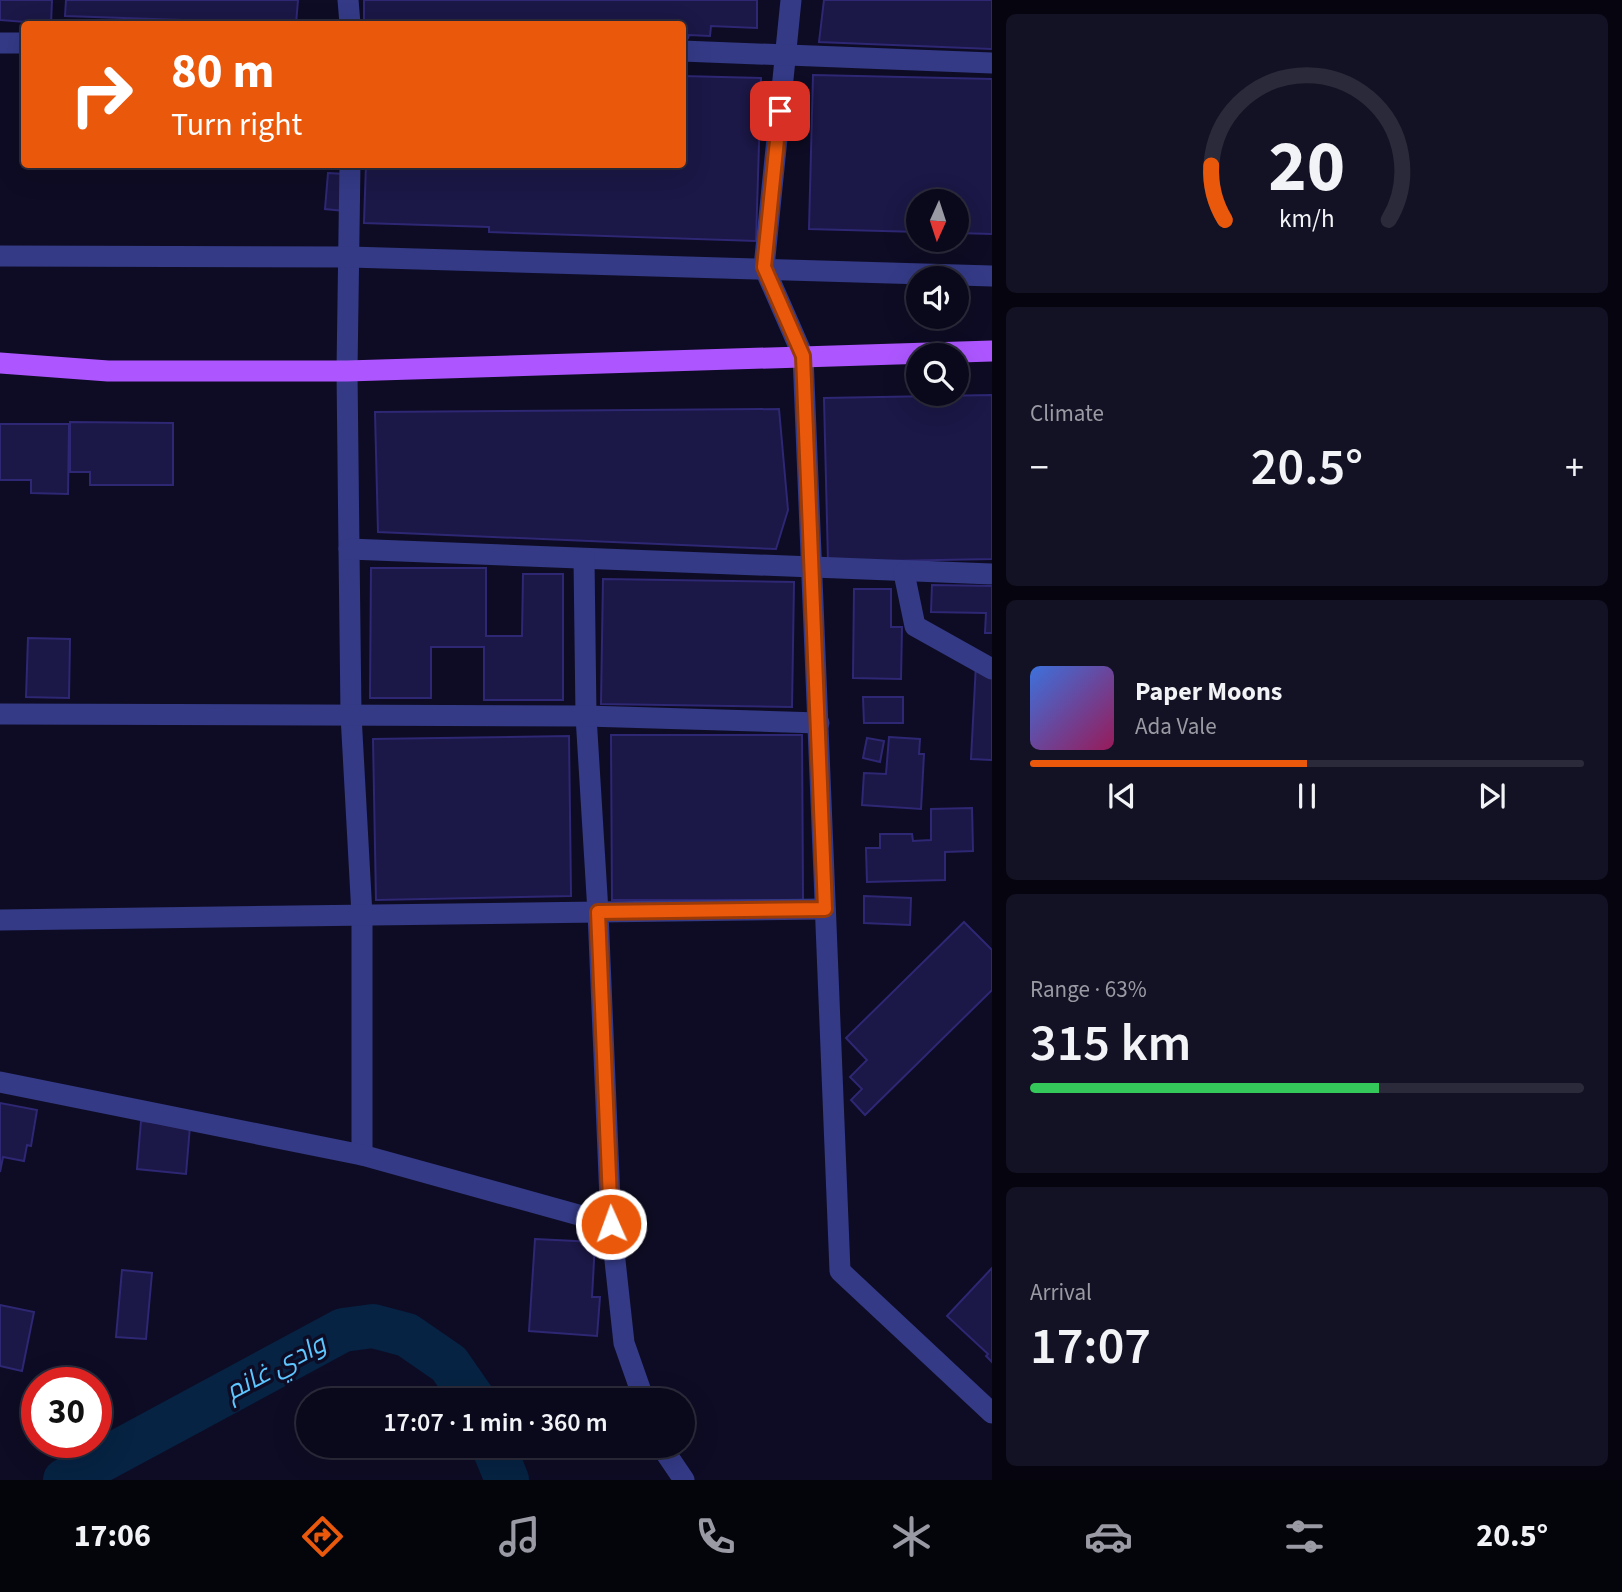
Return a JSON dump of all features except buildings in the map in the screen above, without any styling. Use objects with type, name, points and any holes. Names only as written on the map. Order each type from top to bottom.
[{"type":"main road","points":[[0,363],[108,371],[348,371],[992,351]]},
{"type":"street","points":[[348,0],[350,21]]},
{"type":"street","points":[[790,0],[764,267],[803,356],[840,1271],[992,1413]]},
{"type":"street","points":[[0,43],[21,43]]},
{"type":"street","points":[[686,51],[992,63]]},
{"type":"street","points":[[350,168],[348,371],[351,715],[362,915],[362,1155]]},
{"type":"street","points":[[0,256],[350,257],[992,275]]},
{"type":"street","points":[[349,549],[992,575]]},
{"type":"street","points":[[584,559],[586,716],[598,912],[611,1224],[624,1343],[639,1388]]},
{"type":"street","points":[[904,573],[915,626],[992,669]]},
{"type":"street","points":[[0,714],[586,716],[819,723]]},
{"type":"street","points":[[0,920],[825,909]]},
{"type":"street","points":[[0,1082],[362,1155],[611,1224]]},
{"type":"street","points":[[669,1458],[684,1480]]},
{"type":"waterway","name":"وادي غانم","points":[[65,1480],[343,1330],[373,1326],[407,1335],[449,1364],[466,1388]]},
{"type":"waterway","name":"وادي غانم","points":[[498,1458],[507,1480]]},
{"type":"route","points":[[611,1224],[598,912],[825,909],[803,356],[764,267],[780,111]]}]
